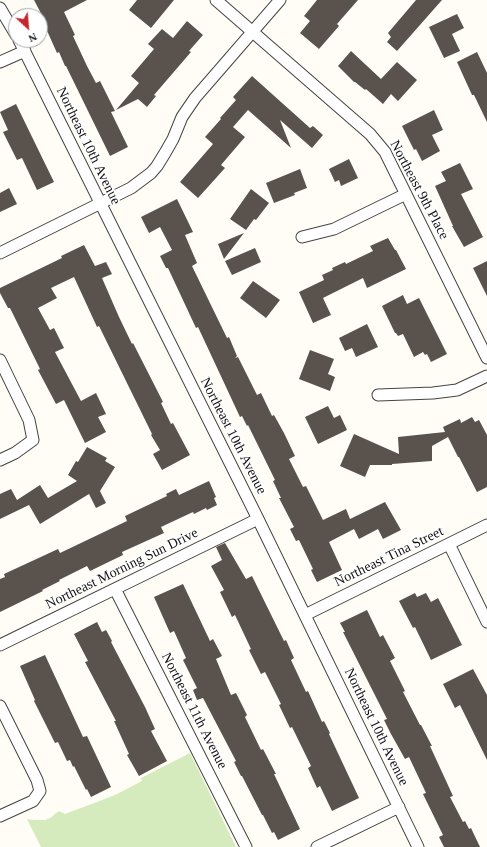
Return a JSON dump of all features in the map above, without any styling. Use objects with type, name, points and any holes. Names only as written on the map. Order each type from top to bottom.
[{"type":"street","name":"Northeast 9th Place","points":[[216,0],[370,134],[385,152],[487,358]]},
{"type":"street","points":[[0,253],[131,188],[151,173],[157,166],[173,139],[182,117],[195,98],[280,0]]},
{"type":"street","points":[[0,8],[8,22]]},
{"type":"street","name":"Northeast 10th Avenue","points":[[23,48],[99,203],[258,519],[418,847]]},
{"type":"street","points":[[0,62],[25,51]]},
{"type":"street","points":[[302,237],[334,229],[406,194]]},
{"type":"street","points":[[0,360],[29,420],[33,440],[15,453],[0,460]]},
{"type":"street","points":[[378,395],[433,393],[457,390],[487,376]]},
{"type":"street","name":"Northeast Morning Sun Drive","points":[[0,645],[258,519]]},
{"type":"street","name":"Northeast Tina Street","points":[[305,615],[487,525]]},
{"type":"street","points":[[449,544],[487,622]]},
{"type":"street","name":"Northeast 11th Avenue","points":[[115,589],[246,847]]},
{"type":"street","points":[[0,706],[38,780],[40,791],[33,801],[0,816]]},
{"type":"street","points":[[317,847],[399,807]]},
{"type":"green space","points":[[190,753],[236,847],[41,847],[27,819],[45,820],[59,811],[65,814],[115,795],[142,781],[141,778]]},
{"type":"building","points":[[34,0],[87,0],[64,12],[87,66],[96,83],[100,81],[115,111],[111,112],[128,147],[110,156],[59,52],[57,53],[48,33],[48,8],[38,8]]},
{"type":"building","points":[[137,0],[174,0],[151,28],[129,10]]},
{"type":"building","points":[[317,0],[358,0],[337,24],[339,26],[319,49],[300,33],[310,21],[304,16]]},
{"type":"building","points":[[416,0],[442,0],[397,51],[387,42],[391,37],[388,33]]},
{"type":"building","points":[[457,14],[464,28],[452,34],[460,51],[444,58],[429,27]]},
{"type":"building","points":[[187,21],[203,35],[189,51],[191,52],[154,95],[156,96],[147,107],[138,99],[116,110],[139,83],[131,76],[154,49],[148,44],[162,29],[173,38]]},
{"type":"building","points":[[351,51],[381,79],[397,62],[417,80],[398,101],[391,94],[383,104],[366,89],[365,90],[354,82],[338,66]]},
{"type":"building","points":[[477,52],[487,73],[487,122],[474,95],[472,95],[457,62]]},
{"type":"building","points":[[252,76],[310,128],[313,126],[323,135],[312,148],[280,120],[291,148],[248,110],[233,127],[245,137],[221,165],[225,168],[198,198],[180,182],[213,144],[205,137],[236,100],[233,97]]},
{"type":"building","points":[[16,104],[54,182],[37,190],[22,158],[17,160],[3,132],[8,130],[0,112]]},
{"type":"building","points":[[434,110],[443,130],[432,135],[440,151],[422,161],[416,149],[414,150],[402,126]]},
{"type":"building","points":[[349,159],[358,178],[341,186],[339,180],[335,182],[329,169]]},
{"type":"building","points":[[460,163],[473,189],[461,194],[483,237],[464,247],[452,226],[435,186],[446,181],[441,172]]},
{"type":"building","points":[[300,169],[307,188],[294,193],[295,195],[274,203],[266,183]]},
{"type":"building","points":[[9,188],[17,204],[0,212],[0,193]]},
{"type":"building","points":[[251,189],[269,203],[246,230],[230,219]]},
{"type":"building","points":[[177,199],[193,232],[185,235],[197,263],[192,266],[227,338],[229,337],[237,356],[235,358],[238,357],[257,395],[261,393],[272,416],[274,415],[284,433],[295,456],[289,459],[303,487],[306,486],[323,520],[346,509],[350,519],[385,502],[401,530],[383,539],[378,529],[359,539],[354,529],[329,542],[342,570],[317,582],[311,570],[313,569],[299,540],[296,541],[290,529],[294,527],[279,498],[281,498],[273,481],[275,480],[248,425],[247,426],[242,416],[240,417],[198,327],[196,328],[168,268],[166,268],[160,256],[172,250],[160,227],[149,233],[141,217]]},
{"type":"building","points":[[244,233],[224,259],[218,244]]},
{"type":"building","points":[[388,238],[406,269],[367,288],[363,278],[323,298],[331,315],[313,323],[299,292],[324,280],[322,275],[333,270],[332,268],[345,262],[346,264],[373,251],[370,246]]},
{"type":"building","points":[[84,245],[95,266],[106,262],[112,274],[102,278],[132,344],[133,343],[163,402],[161,403],[171,424],[173,423],[190,455],[162,470],[153,454],[160,450],[151,435],[152,434],[99,326],[97,327],[74,277],[51,288],[57,298],[38,308],[50,330],[54,328],[64,348],[55,352],[81,401],[96,393],[106,414],[98,417],[106,432],[85,443],[64,400],[56,404],[38,370],[40,369],[10,308],[8,308],[0,293],[0,288],[62,258],[61,256]]},
{"type":"building","points":[[255,248],[261,262],[232,275],[225,261]]},
{"type":"building","points":[[487,261],[487,296],[473,268]]},
{"type":"building","points":[[253,281],[280,300],[266,318],[240,298]]},
{"type":"building","points":[[403,295],[407,304],[419,298],[447,354],[431,362],[427,354],[425,355],[423,352],[414,357],[403,334],[398,336],[395,333],[382,306]]},
{"type":"building","points":[[367,324],[378,347],[356,357],[352,348],[345,351],[339,338]]},
{"type":"building","points":[[310,350],[334,359],[328,374],[335,377],[330,391],[299,379]]},
{"type":"building","points":[[328,406],[334,418],[340,415],[347,430],[318,444],[305,417]]},
{"type":"building","points":[[472,417],[475,422],[479,420],[487,435],[487,487],[477,492],[448,437],[432,446],[432,461],[392,465],[370,465],[365,477],[340,466],[354,434],[399,454],[398,437],[445,432],[443,427],[460,419],[461,423]]},
{"type":"building","points":[[87,447],[107,458],[105,461],[115,467],[100,491],[106,503],[96,508],[89,494],[40,524],[29,505],[0,519],[0,494],[11,489],[17,500],[40,485],[48,498],[77,481],[68,475],[76,461],[78,462]]},
{"type":"building","points":[[209,481],[216,497],[214,498],[217,505],[207,510],[206,508],[194,514],[193,512],[161,527],[164,533],[122,552],[123,555],[90,571],[87,566],[59,580],[60,581],[42,590],[43,591],[0,612],[0,579],[5,577],[4,574],[58,549],[60,553],[127,521],[125,516],[167,496],[166,494],[176,489],[179,495]]},
{"type":"building","points":[[225,543],[246,579],[252,576],[284,641],[286,640],[294,658],[291,660],[306,692],[308,691],[322,722],[324,721],[330,733],[329,734],[359,798],[332,811],[320,786],[317,788],[308,768],[311,766],[292,727],[290,728],[279,705],[281,704],[265,672],[261,674],[249,650],[251,649],[235,615],[232,617],[220,592],[224,590],[211,566],[222,560],[216,547]]},
{"type":"building","points":[[183,584],[210,641],[213,639],[222,656],[216,659],[231,695],[236,693],[247,715],[245,717],[261,750],[263,749],[276,774],[274,774],[300,829],[278,840],[274,832],[272,833],[241,776],[234,762],[236,761],[203,698],[197,700],[193,690],[197,688],[183,660],[186,658],[174,631],[170,633],[154,597]]},
{"type":"building","points":[[415,593],[417,597],[426,593],[431,602],[438,598],[462,645],[431,660],[415,627],[413,628],[399,601]]},
{"type":"building","points":[[367,610],[380,637],[383,635],[395,658],[390,661],[405,691],[403,692],[432,746],[430,746],[453,796],[450,797],[463,822],[465,821],[469,829],[471,828],[480,847],[444,847],[439,837],[443,835],[423,794],[426,793],[409,757],[405,759],[391,734],[384,720],[387,719],[343,632],[345,632],[340,623]]},
{"type":"building","points":[[97,622],[102,632],[106,630],[112,641],[111,642],[145,707],[155,729],[151,731],[167,761],[139,776],[127,755],[129,754],[114,721],[116,721],[85,662],[88,661],[74,634]]},
{"type":"building","points":[[45,655],[83,737],[87,736],[111,787],[91,797],[70,760],[67,761],[58,742],[55,743],[34,701],[35,700],[20,666]]},
{"type":"building","points":[[473,669],[487,695],[487,760],[460,705],[455,708],[443,684]]}]
